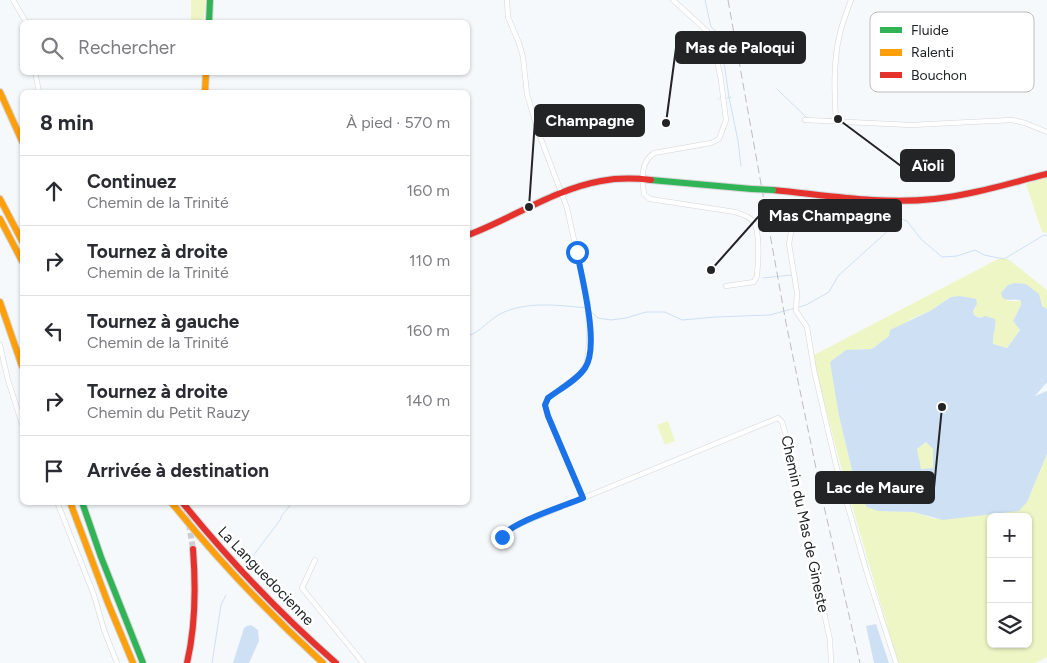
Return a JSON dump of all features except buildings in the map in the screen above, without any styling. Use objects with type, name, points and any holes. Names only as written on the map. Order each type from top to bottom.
[{"type":"main road","points":[[209,20],[210,0]]},
{"type":"main road","points":[[205,90],[206,75]]},
{"type":"main road","points":[[0,92],[20,137]]},
{"type":"main road","points":[[470,234],[510,219],[563,193],[589,184],[622,178],[890,200],[935,198],[968,193],[1047,174]]},
{"type":"main road","points":[[0,199],[20,237]]},
{"type":"main road","points":[[0,219],[20,257]]},
{"type":"main road","points":[[0,302],[20,360]]},
{"type":"main road","points":[[71,505],[133,663]]},
{"type":"main road","points":[[83,505],[98,551],[143,663]]},
{"type":"main road","name":"La Languedocienne","points":[[174,505],[238,581],[276,620],[323,663]]},
{"type":"main road","name":"La Languedocienne","points":[[184,505],[215,543],[257,588],[336,663]]},
{"type":"main road","points":[[186,663],[191,647],[196,616],[197,584],[193,549]]},
{"type":"street","points":[[13,0],[25,20]]},
{"type":"street","points":[[501,541],[505,532],[510,529],[583,498],[545,405],[548,398],[584,369],[589,356],[588,303],[567,208],[563,193],[538,131],[527,94],[523,56],[508,17],[507,0]]},
{"type":"street","points":[[674,0],[708,32],[715,50],[726,120],[719,139],[711,143],[654,153],[648,157],[644,165],[642,179],[644,194],[650,199],[735,212],[744,215],[753,222],[757,232],[757,276],[754,282],[726,286]]},
{"type":"street","points":[[836,121],[834,101],[836,56],[843,21],[851,0]]},
{"type":"street","points":[[36,75],[39,90]]},
{"type":"street","points":[[805,120],[936,125],[1012,120],[1047,132]]},
{"type":"street","points":[[890,200],[885,216],[875,222],[853,222],[830,215],[806,218],[797,224],[791,232],[789,244],[797,292],[795,309],[807,327],[814,370],[834,457],[867,573],[896,663]]},
{"type":"street","points":[[0,345],[8,380],[20,418]]},
{"type":"street","name":"Chemin du Mas de Gineste","points":[[583,498],[778,418],[782,422],[785,432],[830,640],[831,663]]},
{"type":"street","points":[[58,505],[94,594],[104,630],[117,663]]},
{"type":"street","points":[[315,560],[302,588],[363,663]]},
{"type":"green space","points":[[191,0],[206,0],[204,19],[191,20]]},
{"type":"green space","points":[[1047,177],[1047,233],[1042,232],[1026,184]]},
{"type":"green space","points":[[998,259],[1008,259],[1047,290],[1047,309],[1042,306],[1039,298],[1026,284],[1014,283],[1008,285],[1007,301],[1021,301],[1021,305],[1013,321],[1020,329],[1007,348],[993,344],[992,336],[996,324],[974,315],[973,311],[976,307],[976,300],[960,296],[951,297],[930,311],[911,319],[872,349],[858,349],[839,416],[857,491],[878,511],[913,512],[935,519],[1027,502],[1047,454],[1047,657],[1035,663],[898,663],[845,482],[812,356]]},
{"type":"green space","points":[[668,421],[675,441],[665,445],[657,425]]},
{"type":"green space","points":[[927,442],[933,449],[933,469],[920,469],[917,449]]},
{"type":"water","points":[[1014,283],[1026,284],[1039,294],[1042,306],[1047,309],[1047,382],[1035,396],[1047,391],[1047,454],[1027,502],[1019,511],[987,513],[987,515],[943,520],[913,512],[878,511],[867,507],[857,491],[839,416],[830,362],[846,350],[872,349],[889,336],[890,330],[930,311],[951,297],[960,296],[976,299],[977,304],[973,311],[974,315],[980,318],[985,316],[995,319],[993,344],[1007,348],[1020,330],[1013,321],[1021,301],[1004,299],[1001,293],[1008,285]],"holes":[[[926,442],[933,449],[933,468],[921,469],[917,449]]]},
{"type":"water","points":[[876,624],[889,663],[874,663],[866,626]]},
{"type":"water","points":[[251,625],[258,630],[259,641],[249,663],[233,663],[244,628]]},
{"type":"waterway","points":[[705,0],[711,27],[720,35],[741,166]]},
{"type":"waterway","points":[[777,89],[807,118],[810,118]]},
{"type":"waterway","points":[[727,98],[731,97]]},
{"type":"waterway","points":[[827,119],[833,119]]},
{"type":"waterway","points":[[589,310],[598,318],[611,320],[646,312],[665,312],[682,320],[770,315],[806,305],[829,292],[838,276],[901,219],[907,221],[921,239],[942,257],[957,256],[975,250],[984,255],[1004,259],[1044,235],[1047,236]]},
{"type":"waterway","points":[[763,278],[791,275]]},
{"type":"waterway","points":[[470,335],[500,314],[520,307],[542,305],[586,308]]},
{"type":"waterway","points":[[253,556],[290,505]]},
{"type":"waterway","points":[[212,663],[221,605],[226,595]]},
{"type":"tunnel","points":[[186,506],[193,549]]},
{"type":"railway","points":[[728,0],[786,323],[823,502],[860,663]]},
{"type":"traffic: fast","points":[[209,20],[210,0]]},
{"type":"traffic: fast","points":[[651,180],[752,189]]},
{"type":"traffic: fast","points":[[752,189],[773,190]]},
{"type":"traffic: fast","points":[[83,505],[101,557],[143,663]]},
{"type":"traffic: slow","points":[[205,90],[206,75]]},
{"type":"traffic: slow","points":[[0,92],[20,137]]},
{"type":"traffic: slow","points":[[0,199],[20,237]]},
{"type":"traffic: slow","points":[[0,219],[20,257]]},
{"type":"traffic: slow","points":[[0,302],[20,360]]},
{"type":"traffic: slow","points":[[71,505],[133,663]]},
{"type":"traffic: slow","points":[[174,505],[244,586],[323,663]]},
{"type":"traffic: jam","points":[[773,190],[853,199],[914,201],[962,195],[1047,174]]},
{"type":"traffic: jam","points":[[470,234],[550,197],[584,185],[619,179],[651,180]]},
{"type":"traffic: jam","points":[[185,505],[256,586],[336,663]]},
{"type":"traffic: jam","points":[[187,663],[195,606],[193,549]]},
{"type":"place","name":"Aïoli","points":[[838,119]]},
{"type":"place","name":"Mas de Paloqui","points":[[666,123]]},
{"type":"place","name":"Champagne","points":[[529,207]]},
{"type":"place","name":"Mas Champagne","points":[[711,270]]},
{"type":"place","name":"Lac de Maure","points":[[942,407]]},
{"type":"route","points":[[502,537],[505,532],[525,522],[583,498],[545,405],[548,398],[579,375],[584,369],[589,356],[588,303],[577,252]]}]
